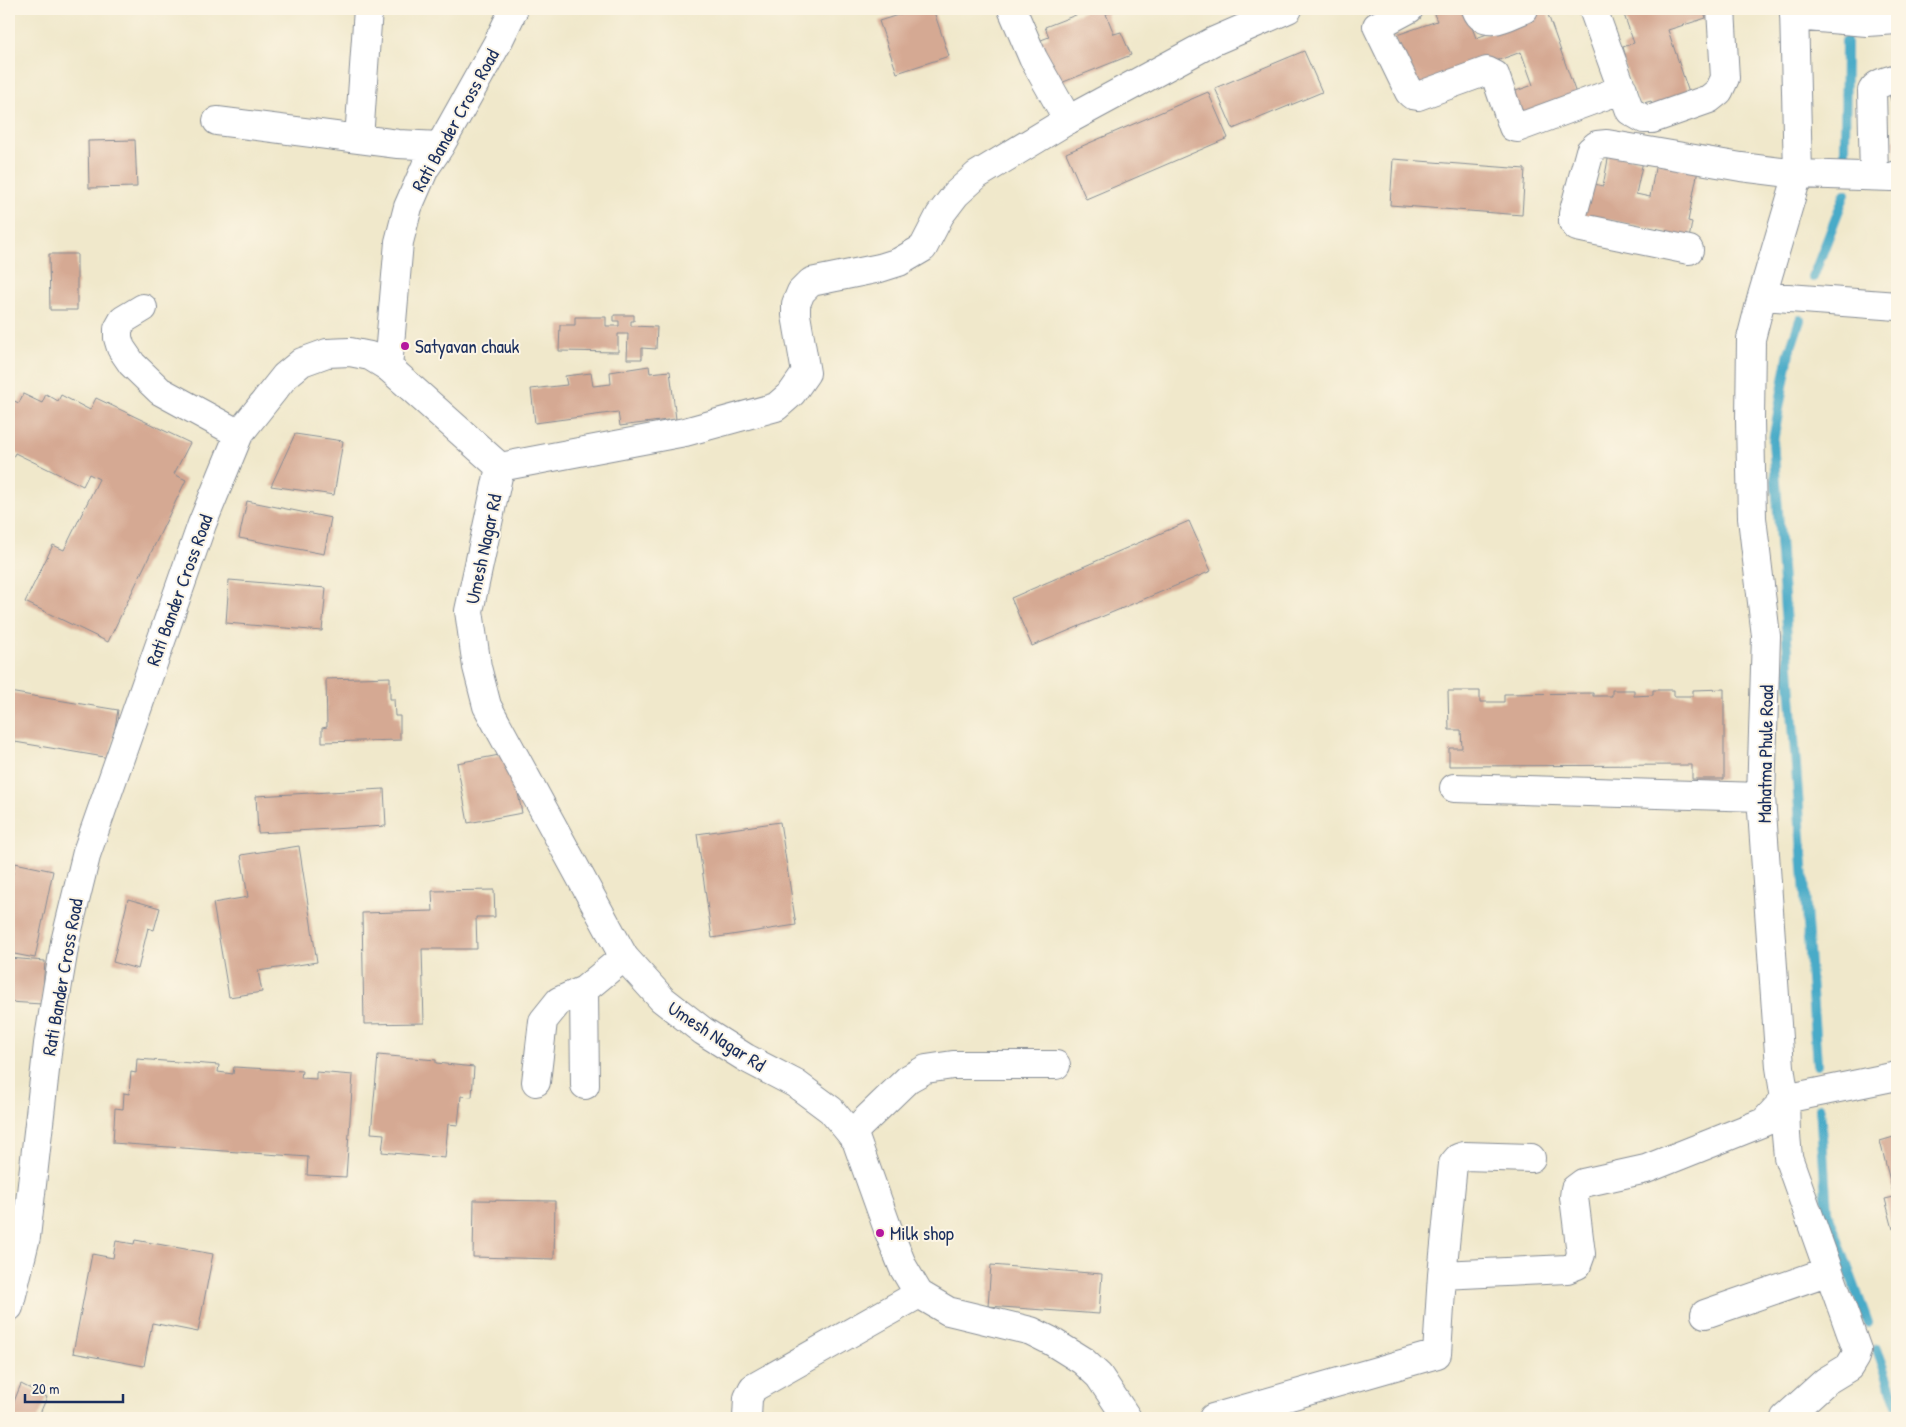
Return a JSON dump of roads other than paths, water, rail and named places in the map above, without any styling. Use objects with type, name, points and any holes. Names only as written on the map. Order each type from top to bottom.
[{"type":"street","points":[[359,139],[368,9]]},
{"type":"street","name":"Rati Bander Cross Road","points":[[9,1307],[26,1237],[48,1044],[65,942],[87,852],[202,524],[239,434],[285,376],[302,362],[327,353],[350,352],[370,356],[388,367],[399,242],[408,207],[425,168],[440,146],[497,44],[514,9]]},
{"type":"street","points":[[1012,9],[1033,58],[1068,120]]},
{"type":"street","points":[[388,367],[500,467],[685,432],[776,407],[792,393],[806,373],[796,315],[796,304],[801,292],[811,282],[880,268],[899,262],[923,248],[940,215],[956,194],[978,175],[1068,120],[1212,42],[1288,9]]},
{"type":"street","points":[[1409,9],[1371,17],[1412,95],[1418,96],[1488,70],[1495,75],[1515,128],[1622,89]]},
{"type":"street","points":[[1476,9],[1478,15],[1488,21],[1524,9]]},
{"type":"street","points":[[1593,9],[1630,111],[1644,119],[1652,119],[1709,99],[1719,90],[1725,78],[1721,9]]},
{"type":"street","points":[[1794,13],[1866,22],[1897,20]]},
{"type":"street","name":"Mahatma Phule Road","points":[[1785,1418],[1826,1381],[1848,1367],[1855,1357],[1857,1350],[1788,1157],[1761,797],[1766,636],[1752,518],[1751,339],[1798,174],[1794,13]]},
{"type":"street","points":[[1689,250],[1577,227],[1573,222],[1573,214],[1590,151],[1597,145],[1607,144],[1741,167],[1798,174],[1886,176],[1872,91],[1875,86],[1897,78]]},
{"type":"street","points":[[217,121],[398,144],[440,146]]},
{"type":"street","points":[[1762,296],[1897,306]]},
{"type":"street","points":[[143,308],[123,320],[118,329],[121,348],[132,364],[160,391],[239,434]]},
{"type":"street","name":"Umesh Nagar Rd","points":[[500,467],[469,611],[477,667],[488,706],[624,957],[662,999],[703,1031],[746,1058],[796,1084],[831,1110],[856,1140],[890,1235],[904,1267],[919,1294]]},
{"type":"street","points":[[1454,788],[1761,797]]},
{"type":"street","points":[[536,1082],[543,1020],[559,1000],[584,990],[624,957]]},
{"type":"street","points":[[584,990],[584,1085]]},
{"type":"street","points":[[851,1134],[908,1080],[926,1069],[953,1065],[1056,1065]]},
{"type":"street","points":[[1442,1275],[1567,1269],[1577,1265],[1581,1254],[1574,1197],[1575,1189],[1583,1183],[1646,1169],[1764,1122],[1785,1099],[1897,1076]]},
{"type":"street","points":[[1213,1418],[1437,1354],[1442,1275],[1453,1164],[1458,1158],[1464,1156],[1531,1158]]},
{"type":"street","points":[[1705,1314],[1829,1272]]},
{"type":"street","points":[[747,1418],[748,1398],[753,1388],[919,1294],[948,1311],[1031,1331],[1051,1341],[1083,1361],[1099,1376],[1127,1418]]},
{"type":"waterway","points":[[1845,152],[1846,41]]},
{"type":"waterway","points":[[1813,277],[1845,194]]},
{"type":"waterway","points":[[1800,320],[1789,353],[1773,441],[1817,1064]]},
{"type":"waterway","points":[[1820,1108],[1827,1211],[1868,1323]]},
{"type":"waterway","points":[[1877,1349],[1897,1404]]},
{"type":"place","name":"Satyavan chauk","points":[[405,346]]},
{"type":"place","name":"Milk shop","points":[[880,1233]]}]
